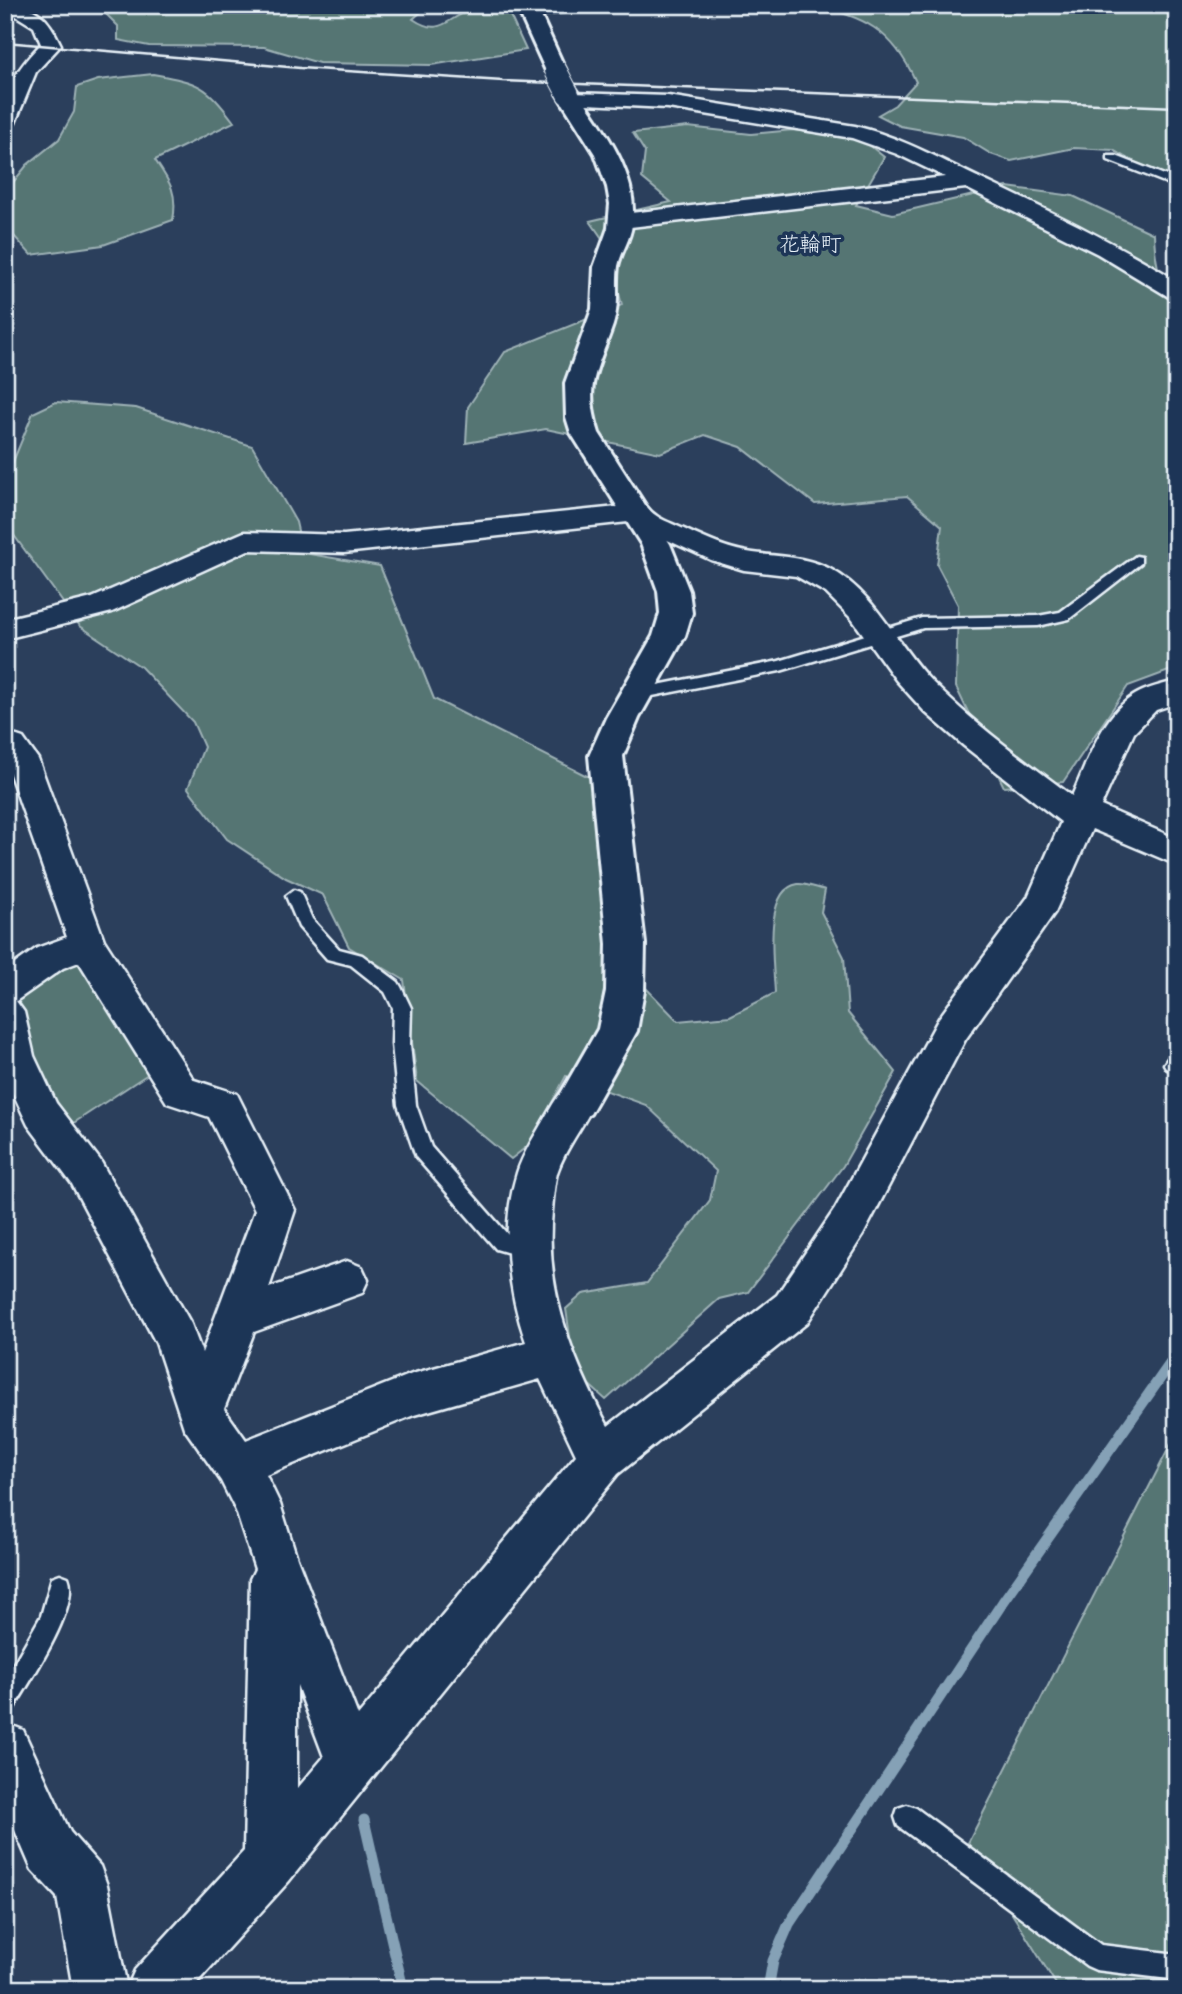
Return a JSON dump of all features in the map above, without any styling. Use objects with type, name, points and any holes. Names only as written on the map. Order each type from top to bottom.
[{"type":"street","points":[[526,5],[565,88],[605,150],[613,170],[622,220],[618,239],[607,261],[604,312],[577,382],[576,400],[585,433],[655,544],[669,576],[676,612],[668,637],[612,735],[606,756],[626,944],[625,991],[617,1031],[538,1170],[527,1249],[532,1289],[553,1355],[576,1412],[602,1459]]},
{"type":"street","points":[[10,12],[30,26],[26,33]]},
{"type":"street","points":[[5,123],[27,70],[51,45],[43,24],[10,12]]},
{"type":"street","points":[[5,74],[16,54]]},
{"type":"street","points":[[565,88],[855,132],[884,140],[1147,272],[1177,292]]},
{"type":"street","points":[[622,220],[970,181]]},
{"type":"street","points":[[5,629],[102,605],[244,541],[344,544],[638,516],[691,543],[735,559],[796,568],[819,575],[845,592],[918,686],[961,725],[1080,815],[1177,853]]},
{"type":"street","points":[[154,1989],[270,1862],[602,1459],[792,1309],[849,1222],[952,1029],[1043,903],[1108,751],[1122,726],[1145,704],[1177,691]]},
{"type":"street","points":[[5,743],[12,746],[22,759],[87,944],[181,1092],[223,1105],[275,1210],[239,1318],[200,1413]]},
{"type":"street","points":[[5,990],[50,958],[87,944]]},
{"type":"street","points":[[5,1012],[15,1056],[42,1114],[86,1172],[176,1338],[200,1413],[237,1465],[257,1504],[274,1558],[351,1762]]},
{"type":"street","points":[[239,1318],[347,1280]]},
{"type":"street","points":[[237,1465],[412,1395],[553,1355]]},
{"type":"street","points":[[270,1862],[274,1558]]},
{"type":"street","points":[[5,1748],[51,1851],[81,1885],[100,1989]]},
{"type":"lane","points":[[1112,158],[1177,184]]},
{"type":"lane","points":[[637,694],[780,666],[922,622],[1038,621],[1064,616],[1136,560]]},
{"type":"lane","points":[[294,896],[305,922],[333,954],[356,960],[392,987],[402,1008],[401,1044],[407,1105],[423,1151],[463,1200],[503,1242],[527,1249]]},
{"type":"lane","points":[[5,1702],[52,1620],[60,1585]]},
{"type":"lane","points":[[907,1817],[1096,1957],[1177,1967]]},
{"type":"green space","points":[[97,5],[429,5],[413,19],[431,27],[444,24],[469,11],[493,9],[508,11],[526,50],[431,65],[319,63],[264,47],[149,46],[118,40],[118,26]]},
{"type":"green space","points":[[551,5],[631,5],[545,16],[541,9]]},
{"type":"green space","points":[[809,5],[1177,5],[1177,188],[1113,150],[1074,148],[1011,161],[991,154],[963,137],[900,126],[878,115],[895,105],[916,82],[897,49],[886,37],[861,20]]},
{"type":"green space","points":[[153,74],[200,87],[216,100],[234,122],[155,160],[172,188],[173,220],[103,245],[31,255],[5,226],[6,191],[27,165],[59,139],[74,112],[77,87],[98,80]]},
{"type":"green space","points":[[688,127],[751,134],[793,130],[863,140],[884,157],[856,205],[893,214],[1007,187],[1073,196],[1154,234],[1159,272],[1166,290],[1177,306],[1177,668],[1128,686],[1063,782],[1004,787],[956,687],[958,605],[937,565],[942,526],[907,496],[815,504],[741,447],[705,435],[660,453],[546,429],[466,443],[468,407],[505,352],[622,305],[606,244],[590,221],[671,202],[642,178],[645,152],[633,133]]},
{"type":"green space","points":[[56,402],[136,408],[252,446],[296,522],[303,553],[380,566],[434,699],[595,780],[610,951],[678,1021],[730,1016],[775,993],[772,948],[779,899],[787,889],[798,884],[825,890],[821,912],[844,957],[848,1013],[896,1072],[843,1166],[748,1292],[719,1299],[606,1400],[575,1372],[566,1309],[583,1294],[647,1283],[710,1200],[716,1171],[646,1105],[566,1076],[530,1144],[511,1159],[417,1081],[404,980],[349,947],[323,895],[286,878],[227,839],[188,788],[204,747],[193,722],[141,667],[80,626],[5,523],[5,481],[33,413]]},
{"type":"green space","points":[[58,962],[79,962],[151,1072],[66,1128],[47,1106],[10,996]]},
{"type":"green space","points":[[1177,1432],[1177,1989],[1059,1989],[968,1843]]},
{"type":"waterway","points":[[768,1989],[773,1961],[789,1924],[1003,1602],[1177,1354]]},
{"type":"waterway","points":[[364,1820],[403,1989]]},
{"type":"railway","points":[[5,42],[300,68],[503,81],[1177,107]]},
{"type":"district","name":"花輪町","points":[[810,244]]}]
